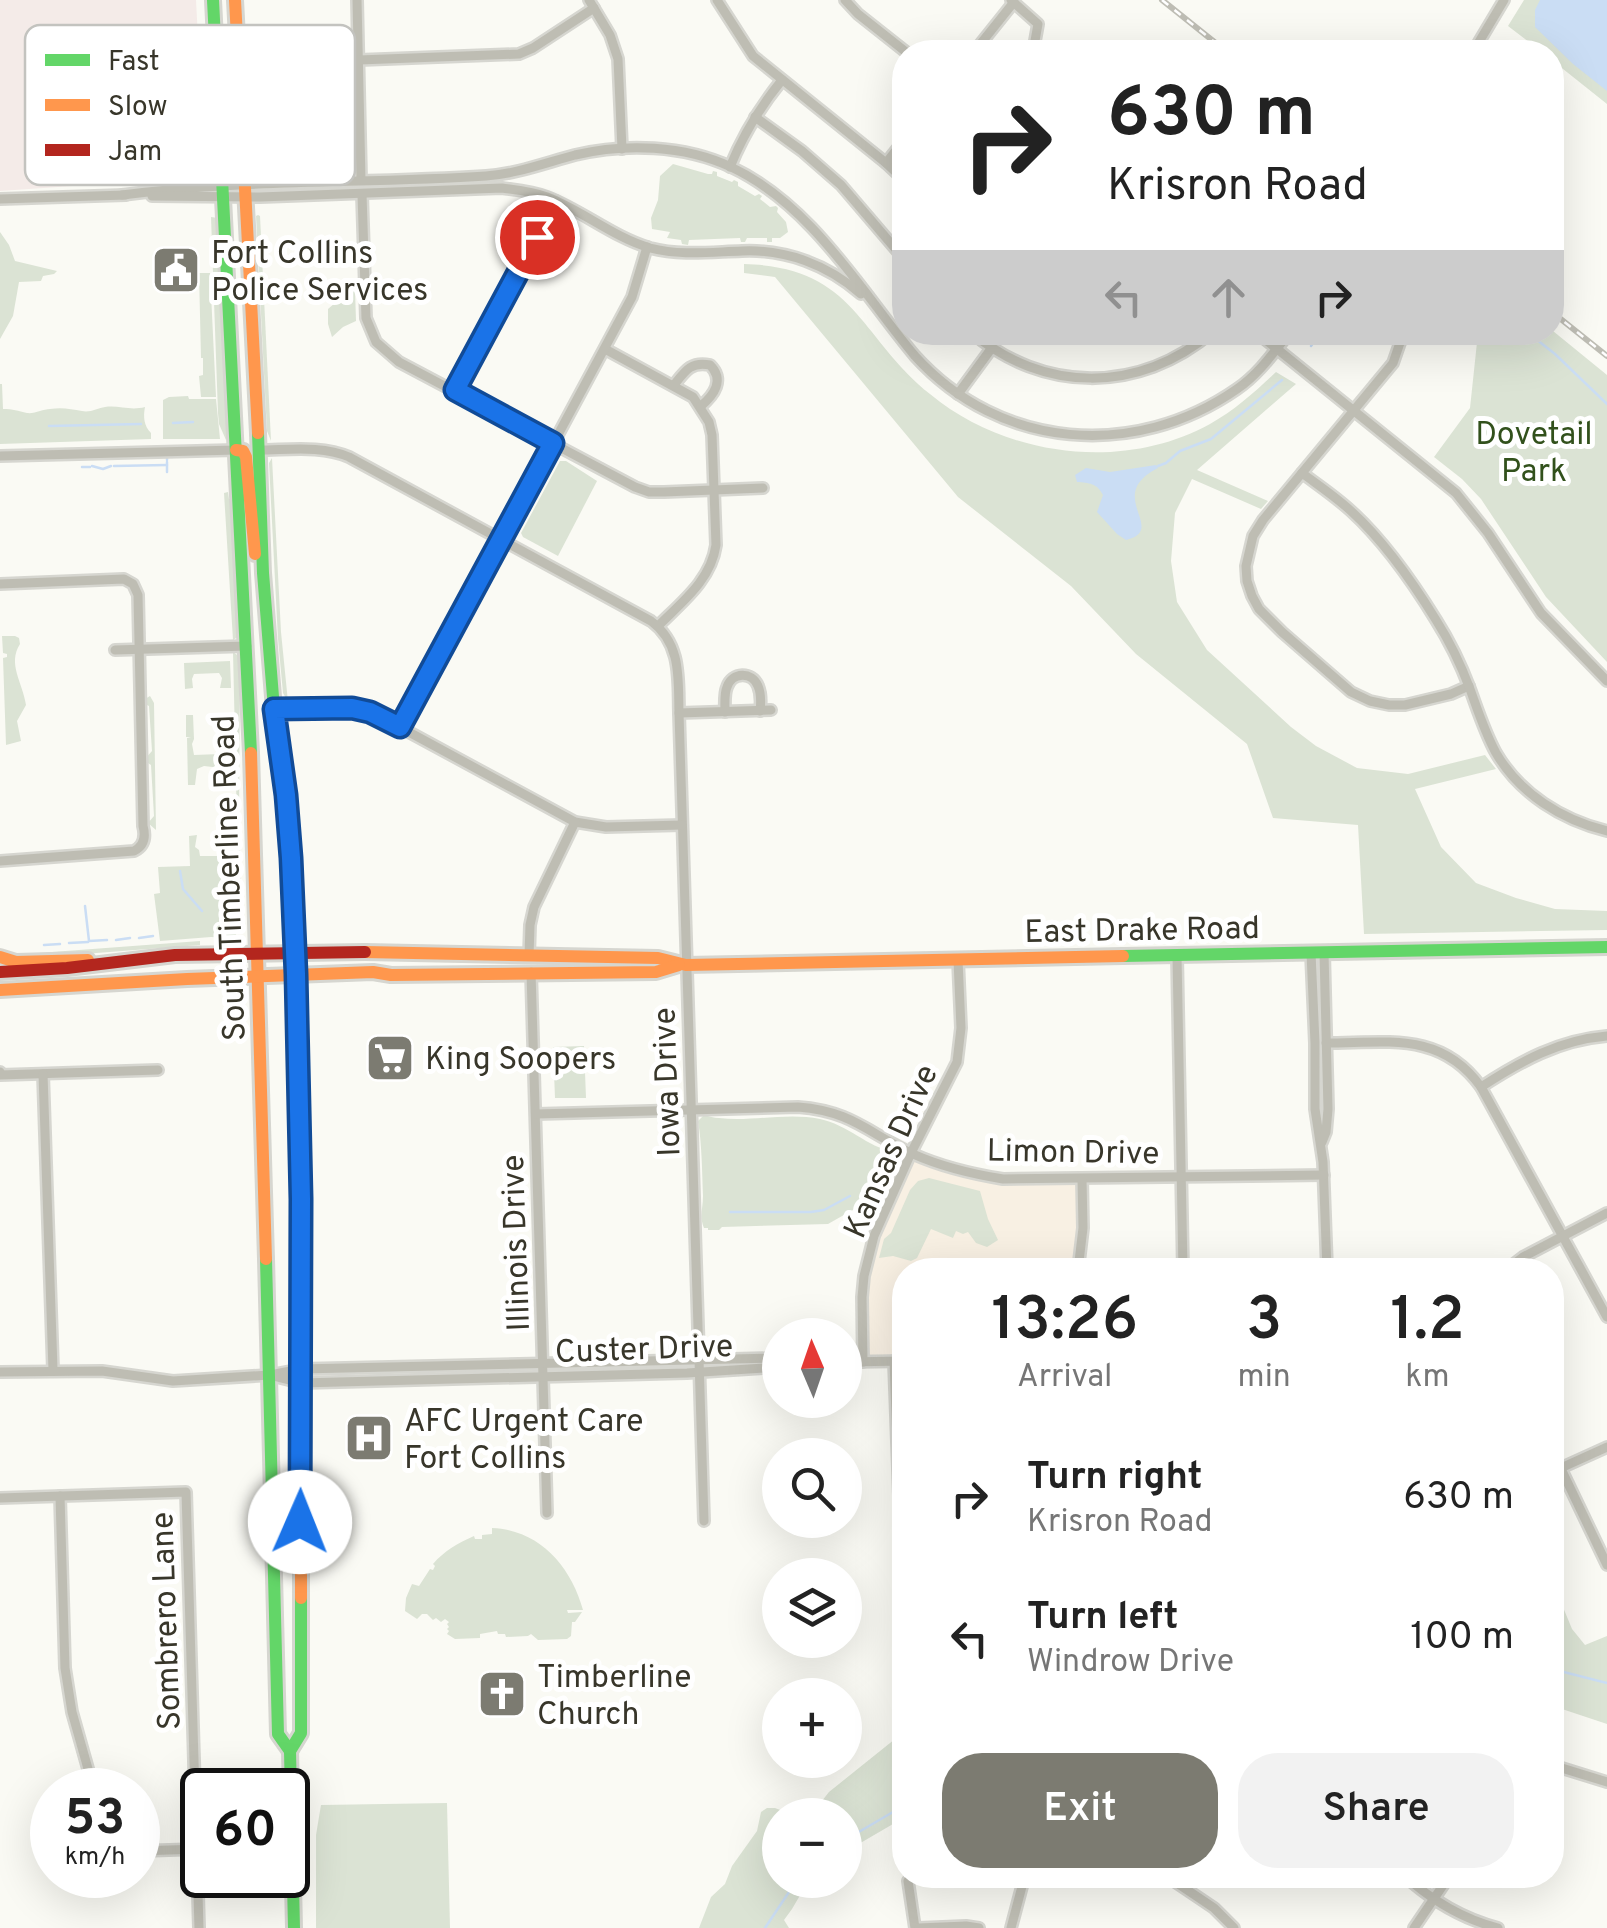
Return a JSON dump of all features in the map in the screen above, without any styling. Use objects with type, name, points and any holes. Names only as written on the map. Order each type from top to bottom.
[{"type":"main road","name":"South Timberline Road","points":[[212,0],[214,25]]},
{"type":"main road","points":[[227,0],[236,18]]},
{"type":"main road","name":"South Timberline Road","points":[[235,0],[236,25]]},
{"type":"main road","name":"South Timberline Road","points":[[224,185],[259,975],[278,1734],[290,1752]]},
{"type":"main road","name":"South Timberline Road","points":[[245,185],[263,574],[290,842],[296,974],[301,1199],[301,1733],[290,1752],[290,1768]]},
{"type":"main road","points":[[231,340],[242,378],[245,440],[248,446],[259,450]]},
{"type":"main road","points":[[236,450],[246,457],[253,551],[263,574]]},
{"type":"main road","name":"East Drake Road","points":[[0,989],[296,974],[656,972],[682,965],[1607,947]]},
{"type":"main road","name":"East Drake Road","points":[[0,972],[173,955],[294,952],[658,958],[682,965]]},
{"type":"main road","points":[[0,957],[16,962],[85,959],[99,964]]},
{"type":"main road","points":[[531,972],[536,964],[623,958]]},
{"type":"main road","points":[[0,989],[9,980],[74,972],[99,964]]},
{"type":"main road","name":"South Timberline Road","points":[[293,1898],[294,1928]]},
{"type":"street","points":[[357,0],[361,180]]},
{"type":"street","points":[[717,0],[753,56],[892,168]]},
{"type":"street","points":[[844,0],[892,41]]},
{"type":"street","points":[[1480,40],[1504,0]]},
{"type":"street","points":[[983,40],[1013,1],[1038,24],[1035,40]]},
{"type":"street","points":[[359,60],[518,54],[533,48],[592,4],[610,34],[618,59],[622,148]]},
{"type":"street","points":[[730,166],[754,117],[782,80]]},
{"type":"street","points":[[754,117],[842,184],[892,244]]},
{"type":"street","points":[[355,181],[498,176],[587,152],[622,148],[685,152],[730,166],[770,191],[809,225],[892,327]]},
{"type":"street","points":[[886,162],[892,155]]},
{"type":"street","points":[[0,199],[303,185]]},
{"type":"street","points":[[245,190],[362,194],[502,188],[533,192],[646,247],[687,254],[764,251],[792,256],[835,274],[878,310]]},
{"type":"street","points":[[362,194],[364,306],[376,342],[399,362],[649,492],[763,488]]},
{"type":"street","points":[[455,390],[556,201]]},
{"type":"street","points":[[400,727],[632,297],[646,247]]},
{"type":"street","points":[[906,345],[926,369],[978,407],[1049,432],[1089,436],[1134,432],[1174,422],[1212,404],[1249,380],[1279,345]]},
{"type":"street","points":[[986,345],[1030,368],[1069,378],[1106,379],[1158,366],[1194,345]]},
{"type":"street","points":[[1273,345],[1456,493],[1488,532],[1541,612],[1607,682]]},
{"type":"street","points":[[1399,345],[1393,362],[1262,520],[1249,552],[1247,581],[1259,609],[1351,692],[1370,701],[1406,705],[1469,686]]},
{"type":"street","points":[[259,450],[337,452],[658,626],[699,584],[714,560],[712,435],[709,422],[693,397],[605,349]]},
{"type":"street","points":[[958,394],[991,349]]},
{"type":"street","points":[[674,385],[693,364],[710,365],[718,376],[718,384],[700,406]]},
{"type":"street","points":[[0,456],[236,450]]},
{"type":"street","points":[[1302,473],[1351,511],[1402,568],[1455,652],[1497,755],[1529,794],[1577,822],[1607,831]]},
{"type":"street","points":[[0,584],[124,579],[136,587],[145,835],[140,848],[134,851],[0,862]]},
{"type":"street","name":"Iowa Drive","points":[[658,626],[671,643],[678,664],[682,965],[692,1110],[704,1521]]},
{"type":"street","points":[[115,650],[247,646]]},
{"type":"street","points":[[679,714],[766,711],[752,678],[746,675],[730,681],[725,712]]},
{"type":"street","points":[[274,709],[352,708],[370,712],[575,822],[606,828],[682,824]]},
{"type":"street","points":[[529,956],[534,907],[575,822]]},
{"type":"street","points":[[1317,953],[1328,1109],[1322,1142]]},
{"type":"street","points":[[1317,953],[1315,1109],[1322,1142],[1327,1258]]},
{"type":"street","points":[[1178,956],[1183,1258]]},
{"type":"street","name":"Kansas Drive","points":[[863,1362],[862,1297],[869,1252],[911,1153],[957,1062],[962,1028],[958,960]]},
{"type":"street","name":"Illinois Drive","points":[[531,972],[547,1513]]},
{"type":"street","points":[[1481,1086],[1544,1050],[1607,1036]]},
{"type":"street","points":[[1326,1043],[1408,1042],[1422,1044],[1456,1060],[1481,1086],[1607,1317]]},
{"type":"street","points":[[0,1074],[158,1070]]},
{"type":"street","points":[[43,1074],[53,1370]]},
{"type":"street","name":"Limon Drive","points":[[536,1114],[816,1108],[850,1118],[911,1153],[948,1168],[980,1176],[1027,1180],[1324,1175]]},
{"type":"street","points":[[1079,1258],[1082,1179]]},
{"type":"street","points":[[1522,1258],[1607,1213]]},
{"type":"street","name":"Custer Drive","points":[[301,1376],[543,1363],[762,1358]]},
{"type":"street","points":[[863,1362],[892,1361]]},
{"type":"street","name":"Custer Drive","points":[[0,1372],[102,1371],[173,1381],[270,1375],[544,1377],[762,1368]]},
{"type":"street","points":[[1564,1467],[1607,1446]]},
{"type":"street","points":[[1564,1483],[1607,1565]]},
{"type":"street","name":"Sombrero Lane","points":[[60,1496],[186,1492],[197,1768]]},
{"type":"street","points":[[0,1498],[60,1496],[64,1668],[88,1768]]},
{"type":"street","points":[[1564,1769],[1607,1782]]},
{"type":"street","points":[[909,1888],[917,1928],[979,1928]]},
{"type":"street","points":[[1011,1928],[1022,1888]]},
{"type":"street","points":[[1183,1888],[1234,1928]]},
{"type":"street","points":[[1420,1888],[1433,1899],[1498,1928]]},
{"type":"street","points":[[1414,1928],[1441,1888]]},
{"type":"street","name":"Sombrero Lane","points":[[199,1898],[199,1928]]},
{"type":"street","points":[[1213,1928],[1224,1918]]},
{"type":"shaded area","points":[[0,0],[196,0],[197,25],[25,25],[25,185],[87,185],[0,191]]},
{"type":"shaded area","points":[[911,1153],[980,1176],[1082,1179],[1079,1258],[892,1258],[892,1361],[863,1362],[862,1318],[869,1252]]},
{"type":"green space","points":[[1524,0],[1607,0],[1607,104],[1564,70],[1564,40],[1526,40],[1508,26]]},
{"type":"green space","points":[[673,164],[708,174],[717,172],[717,176],[738,182],[738,186],[755,196],[759,194],[770,207],[778,208],[788,232],[772,238],[772,242],[767,242],[767,238],[747,238],[741,242],[740,238],[689,240],[688,245],[667,238],[670,232],[652,229],[651,218],[658,200],[660,176]]},
{"type":"green space","points":[[260,216],[271,441],[267,431]]},
{"type":"green space","points":[[211,217],[218,218],[229,436],[226,440],[218,413]]},
{"type":"green space","points":[[0,232],[15,261],[57,271],[43,276],[41,281],[19,282],[13,316],[0,339]]},
{"type":"green space","points":[[744,264],[781,268],[810,277],[833,291],[930,394],[960,415],[1029,444],[1066,451],[1140,448],[1176,439],[1210,424],[1276,372],[1296,384],[1197,470],[1268,501],[1261,509],[1192,479],[1175,513],[1171,561],[1177,602],[1207,650],[1291,727],[1357,768],[1408,774],[1485,755],[1496,769],[1415,789],[1441,847],[1476,883],[1555,909],[1607,911],[1607,930],[1364,934],[1358,825],[1273,818],[1247,744],[1136,654],[1071,586],[958,497],[775,277],[744,273]]},
{"type":"green space","points":[[199,273],[210,273],[216,397],[201,397]]},
{"type":"green space","points":[[348,288],[355,289],[356,321],[332,337],[328,309],[335,303],[333,297]]},
{"type":"green space","name":"Dovetail Park","points":[[1564,340],[1607,375],[1607,662],[1546,597],[1481,499],[1434,457],[1470,408],[1477,345],[1564,345]]},
{"type":"green space","points":[[0,384],[3,409],[27,413],[59,408],[85,411],[145,407],[151,439],[0,444]]},
{"type":"green space","points":[[188,396],[216,399],[220,439],[163,439],[163,400]]},
{"type":"green space","points":[[272,458],[288,702],[283,693],[278,639],[269,463]]},
{"type":"green space","points":[[560,461],[597,481],[558,556],[521,533]]},
{"type":"green space","points":[[228,492],[229,499],[233,499],[239,629],[233,640],[224,493]]},
{"type":"green space","points":[[2,636],[15,636],[20,644],[15,666],[26,705],[17,721],[21,741],[6,745],[3,658],[7,654],[3,653]]},
{"type":"green space","points":[[233,652],[240,657],[242,911],[239,911]]},
{"type":"green space","points":[[230,661],[231,688],[220,688],[219,673],[194,674],[193,688],[185,689],[184,663]]},
{"type":"green space","points":[[150,696],[154,703],[156,830],[148,823],[154,816],[151,765],[145,767],[145,759],[152,751],[149,706],[143,708]]},
{"type":"green space","points":[[221,714],[232,714],[234,735],[224,737],[234,738],[233,783],[222,783],[221,768],[204,766],[197,769],[195,785],[188,785],[187,738],[191,737],[186,737],[186,715],[193,715],[194,755],[220,754]]},
{"type":"green space","points":[[225,834],[233,834],[235,912],[221,915],[235,916],[236,935],[160,941],[154,894],[160,893],[158,867],[190,866],[189,836],[197,835],[195,847],[200,856],[221,856],[226,846]]},
{"type":"green space","points":[[200,941],[200,945],[32,958],[7,953],[25,954]]},
{"type":"green space","points":[[584,1046],[586,1098],[555,1098],[553,1047]]},
{"type":"green space","points":[[704,1115],[731,1119],[820,1119],[891,1151],[897,1161],[870,1210],[858,1207],[828,1224],[708,1230],[702,1220],[698,1121]]},
{"type":"green space","points":[[929,1178],[980,1191],[998,1240],[987,1247],[976,1243],[968,1232],[956,1231],[953,1238],[931,1229],[917,1258],[879,1258],[884,1239],[891,1233],[918,1181]]},
{"type":"green space","points":[[492,1528],[524,1535],[551,1553],[561,1565],[583,1610],[567,1610],[582,1612],[572,1622],[567,1639],[538,1640],[531,1634],[506,1637],[497,1631],[480,1634],[480,1638],[455,1639],[447,1634],[449,1622],[445,1619],[441,1622],[422,1614],[417,1619],[405,1611],[412,1584],[419,1586],[437,1559],[474,1536],[482,1539],[482,1535],[492,1534]]},
{"type":"green space","points":[[1564,1610],[1572,1629],[1585,1645],[1607,1636],[1607,1724],[1564,1710]]},
{"type":"green space","points":[[892,1741],[892,1825],[862,1842],[862,1798],[824,1798],[846,1778],[862,1778],[862,1766]]},
{"type":"green space","points":[[447,1803],[450,1928],[316,1928],[316,1835],[321,1805]]},
{"type":"green space","points":[[761,1812],[762,1898],[798,1898],[784,1920],[789,1928],[699,1928],[711,1897],[725,1884],[732,1866],[757,1831]]},
{"type":"water","points":[[1540,0],[1607,0],[1607,91],[1564,55],[1564,40],[1548,40],[1535,27],[1535,10]]},
{"type":"water","points":[[1156,465],[1158,468],[1136,490],[1141,528],[1126,540],[1097,512],[1101,491],[1092,484],[1077,482],[1075,475],[1086,468],[1110,472]]},
{"type":"waterway","points":[[1544,345],[1607,404]]},
{"type":"waterway","points":[[1158,466],[1180,451],[1211,439],[1282,380]]},
{"type":"waterway","points":[[173,423],[193,422]]},
{"type":"waterway","points":[[49,426],[141,424]]},
{"type":"waterway","points":[[167,462],[167,472]]},
{"type":"waterway","points":[[114,466],[167,465]]},
{"type":"waterway","points":[[92,466],[111,466]]},
{"type":"waterway","points":[[82,467],[90,467]]},
{"type":"waterway","points":[[180,871],[183,889],[202,911]]},
{"type":"waterway","points":[[85,906],[89,941],[107,940]]},
{"type":"waterway","points":[[221,914],[235,914]]},
{"type":"waterway","points":[[139,938],[153,936]]},
{"type":"waterway","points":[[116,940],[130,938]]},
{"type":"waterway","points":[[69,943],[88,942]]},
{"type":"waterway","points":[[44,945],[60,944]]},
{"type":"waterway","points":[[730,1212],[811,1212],[824,1210],[850,1196]]},
{"type":"waterway","points":[[1564,1672],[1607,1683]]},
{"type":"waterway","points":[[862,1830],[892,1813]]},
{"type":"waterway","points":[[765,1928],[785,1898]]},
{"type":"railway","points":[[1162,0],[1212,40]]},
{"type":"railway","points":[[1564,322],[1607,356]]},
{"type":"traffic: fast","points":[[213,0],[214,25]]},
{"type":"traffic: fast","points":[[222,185],[251,753]]},
{"type":"traffic: fast","points":[[258,433],[263,573],[285,795],[297,1048]]},
{"type":"traffic: fast","points":[[1123,956],[1607,947]]},
{"type":"traffic: fast","points":[[266,1259],[278,1734],[290,1751]]},
{"type":"traffic: fast","points":[[294,1928],[290,1751],[301,1733],[301,1598]]},
{"type":"traffic: slow","points":[[235,0],[236,25]]},
{"type":"traffic: slow","points":[[245,185],[258,433]]},
{"type":"traffic: slow","points":[[236,450],[243,451],[246,457],[255,554]]},
{"type":"traffic: slow","points":[[251,753],[266,1259]]},
{"type":"traffic: slow","points":[[365,952],[658,958],[686,965],[1123,956]]},
{"type":"traffic: slow","points":[[0,957],[16,962],[88,960]]},
{"type":"traffic: slow","points":[[0,990],[373,972],[656,972],[679,965]]},
{"type":"traffic: slow","points":[[297,1048],[301,1598]]},
{"type":"traffic: jam","points":[[0,972],[175,955],[365,952]]},
{"type":"place","name":"Fort Collins Police Services","points":[[176,270]]},
{"type":"place","name":"King Soopers","points":[[390,1058]]},
{"type":"place","name":"AFC Urgent Care Fort Collins","points":[[369,1438]]},
{"type":"place","name":"Timberline Church","points":[[502,1694]]},
{"type":"route","points":[[300,1522],[301,1199],[296,974],[286,795],[274,709],[352,708],[400,727],[553,443],[455,390],[537,237]]}]
